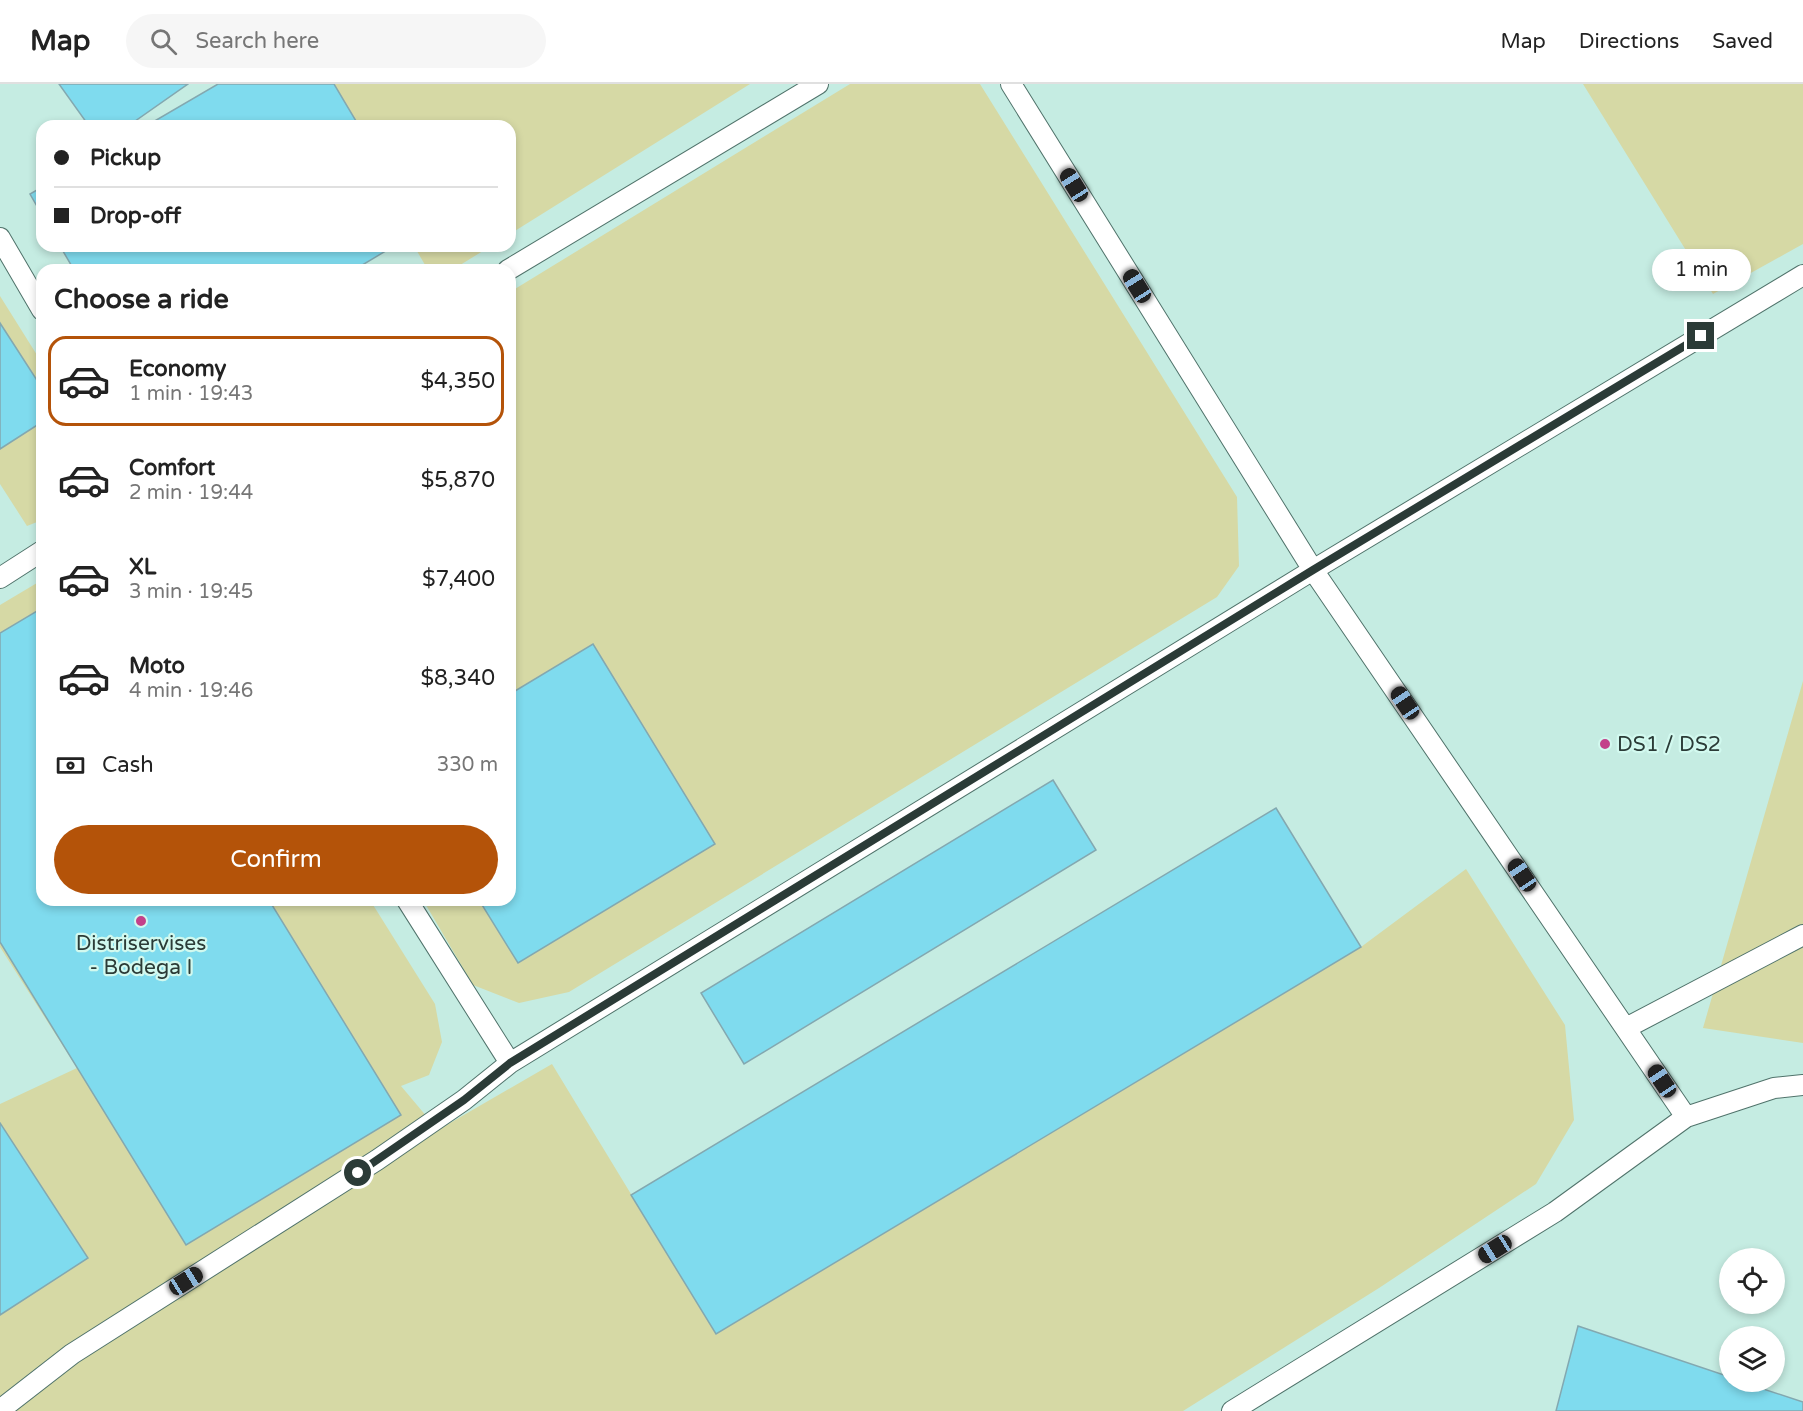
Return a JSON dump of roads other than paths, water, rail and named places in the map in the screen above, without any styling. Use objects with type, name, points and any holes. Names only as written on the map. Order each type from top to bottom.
[{"type":"lane","points":[[516,265],[818,84]]},
{"type":"lane","points":[[1011,84],[1313,570],[1686,1117]]},
{"type":"lane","points":[[0,238],[36,300]]},
{"type":"lane","points":[[0,1410],[72,1354],[377,1160],[464,1100],[510,1063],[1313,570],[1803,275]]},
{"type":"lane","points":[[0,578],[36,555]]},
{"type":"lane","points":[[411,906],[510,1063]]},
{"type":"lane","points":[[1626,1028],[1803,934]]},
{"type":"lane","points":[[1232,1411],[1555,1212],[1686,1117],[1774,1088],[1803,1085]]},
{"type":"place","name":"DS1 / DS2","points":[[1605,744]]},
{"type":"place","name":"Distriservises - Bodega I","points":[[141,921]]}]
